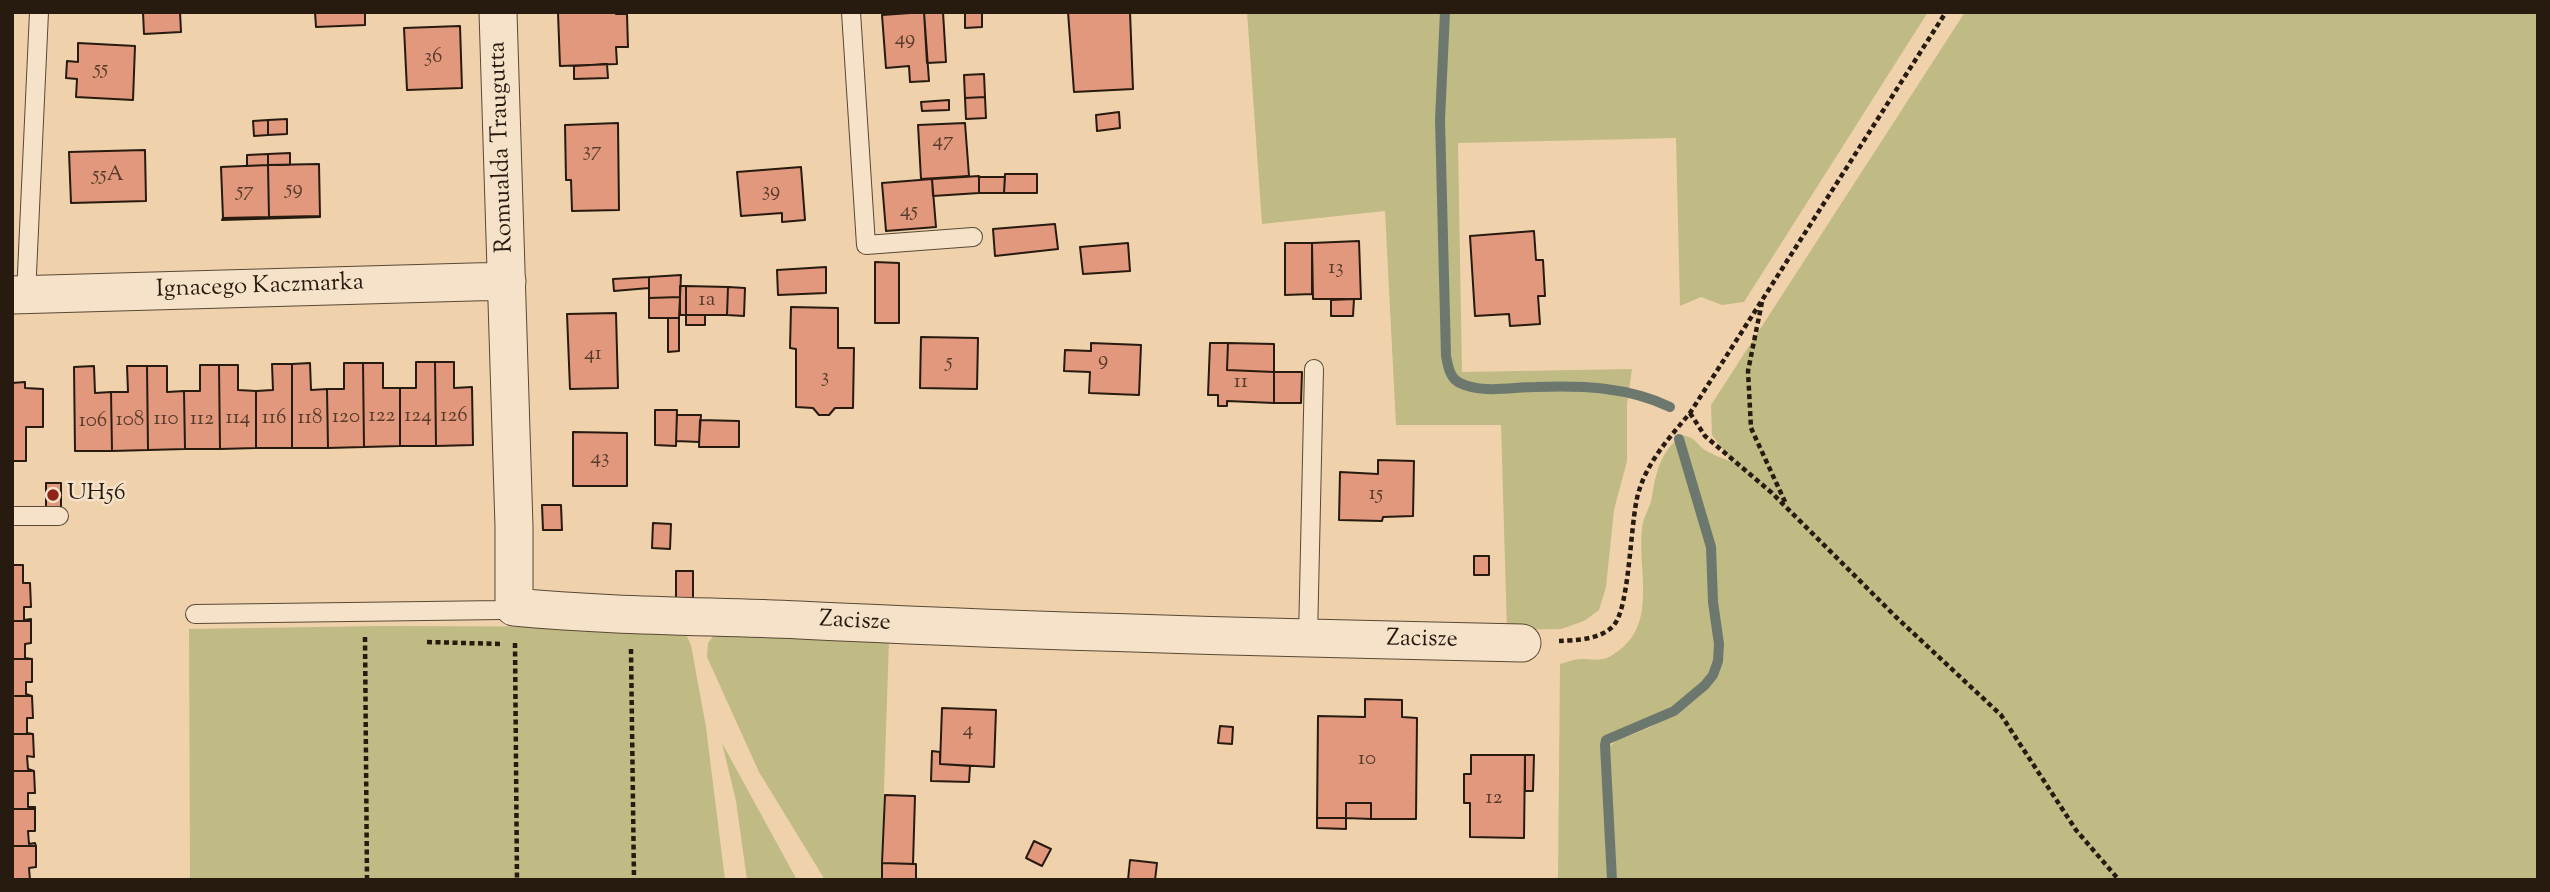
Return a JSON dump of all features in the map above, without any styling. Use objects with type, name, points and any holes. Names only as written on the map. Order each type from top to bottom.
[{"type":"street","name":"Romualda Traugutta","points":[[498,12],[507,281]]},
{"type":"street","name":"Ignacego Kaczmarka","points":[[19,295],[507,281]]},
{"type":"street","points":[[507,281],[514,607]]},
{"type":"street","name":"Zacisze","points":[[514,607],[611,614],[1522,643]]},
{"type":"lane","points":[[19,295],[39,12]]},
{"type":"lane","points":[[851,12],[866,246],[973,237]]},
{"type":"lane","points":[[1308,638],[1314,369]]},
{"type":"lane","points":[[12,516],[59,516]]},
{"type":"lane","points":[[195,614],[502,610],[514,607]]},
{"type":"path","points":[[1522,643],[1593,637],[1614,625],[1622,609],[1630,536],[1638,493],[1648,467],[1690,413],[1945,12]]},
{"type":"path","points":[[1762,297],[1748,371],[1751,428],[1788,509]]},
{"type":"path","points":[[1690,413],[1705,436],[1788,509],[1896,617],[2001,715],[2076,830],[2119,880]]},
{"type":"path","points":[[514,607],[517,880]]},
{"type":"path","points":[[365,612],[367,880]]},
{"type":"path","points":[[422,641],[528,645]]},
{"type":"path","points":[[618,646],[631,647],[634,880]]},
{"type":"shaded area","points":[[1247,12],[1928,12],[1744,302],[1722,305],[1701,297],[1680,306],[1676,138],[1458,143],[1462,372],[1632,369],[1627,404],[1627,461],[1614,510],[1606,587],[1599,610],[1584,621],[1561,629],[1507,630],[1501,425],[1396,425],[1385,211],[1262,224]]},
{"type":"shaded area","points":[[1965,12],[2538,12],[2538,880],[1617,880],[1609,808],[1609,747],[1688,705],[1717,676],[1722,661],[1723,642],[1716,603],[1714,547],[1681,435],[1693,439],[1708,452],[1732,462],[1712,435],[1711,405]]},
{"type":"shaded area","points":[[1677,440],[1705,534],[1715,640],[1714,660],[1705,678],[1684,699],[1658,715],[1601,739],[1608,880],[1558,880],[1560,664],[1578,659],[1607,658],[1624,647],[1635,633],[1643,600],[1643,524],[1659,466],[1666,452]]},
{"type":"shaded area","points":[[379,626],[660,627],[685,632],[691,645],[706,727],[725,880],[190,880],[189,629]]},
{"type":"shaded area","points":[[714,635],[889,641],[881,880],[825,880],[759,772],[707,657],[708,643]]},
{"type":"shaded area","points":[[722,743],[797,880],[747,880],[736,801]]},
{"type":"building","points":[[143,12],[180,12],[181,32],[144,34]]},
{"type":"building","points":[[315,12],[365,12],[365,25],[316,27]]},
{"type":"building","points":[[924,12],[929,81],[910,82],[909,66],[886,68],[882,15]]},
{"type":"building","points":[[924,12],[943,12],[946,62],[927,63]]},
{"type":"building","points":[[965,12],[982,12],[982,27],[965,28]]},
{"type":"building","points":[[1068,12],[1130,12],[1133,89],[1074,92]]},
{"type":"building","points":[[558,13],[627,14],[628,47],[616,47],[617,64],[560,66]]},
{"type":"building","points":[[460,26],[462,88],[407,90],[404,28]]},
{"type":"building","points":[[78,43],[135,46],[133,100],[76,97],[77,79],[66,78],[67,61],[78,62]]},
{"type":"building","points":[[607,64],[608,78],[574,79],[574,66]]},
{"type":"building","points":[[984,74],[985,97],[965,98],[964,75]]},
{"type":"building","points":[[985,97],[986,118],[966,119],[965,98]]},
{"type":"building","points":[[949,100],[949,110],[922,111],[921,102]]},
{"type":"building","points":[[1119,112],[1120,128],[1097,131],[1096,115]]},
{"type":"building","points":[[287,119],[287,134],[268,135],[268,120]]},
{"type":"building","points":[[268,120],[268,135],[254,136],[253,121]]},
{"type":"building","points":[[618,123],[619,210],[572,211],[571,180],[566,180],[565,125]]},
{"type":"building","points":[[965,123],[969,176],[921,179],[918,125]]},
{"type":"building","points":[[145,150],[146,201],[71,203],[69,152]]},
{"type":"building","points":[[290,153],[290,165],[268,165],[268,154]]},
{"type":"building","points":[[268,154],[268,165],[247,166],[247,155]]},
{"type":"building","points":[[319,164],[320,216],[269,217],[268,165]]},
{"type":"building","points":[[268,165],[269,217],[223,218],[221,167]]},
{"type":"building","points":[[801,167],[805,220],[782,222],[782,213],[741,216],[737,172]]},
{"type":"building","points":[[1005,174],[1037,174],[1037,193],[1004,193]]},
{"type":"building","points":[[979,176],[979,193],[933,196],[932,179]]},
{"type":"building","points":[[979,177],[1005,177],[1004,193],[979,193]]},
{"type":"building","points":[[932,179],[936,227],[886,231],[882,183]]},
{"type":"building","points":[[320,217],[222,220],[223,218]]},
{"type":"building","points":[[1055,224],[1058,249],[995,256],[993,229]]},
{"type":"building","points":[[1534,231],[1536,260],[1543,260],[1545,296],[1538,296],[1540,324],[1510,326],[1509,314],[1475,316],[1470,236]]},
{"type":"building","points":[[1359,241],[1361,299],[1313,299],[1312,243]]},
{"type":"building","points":[[1128,243],[1130,271],[1083,274],[1080,247]]},
{"type":"building","points":[[1285,243],[1312,243],[1312,294],[1285,295]]},
{"type":"building","points":[[875,262],[899,263],[899,323],[875,323]]},
{"type":"building","points":[[826,267],[826,293],[778,295],[777,270]]},
{"type":"building","points":[[681,275],[680,297],[649,298],[649,277]]},
{"type":"building","points":[[649,277],[649,288],[614,291],[613,279]]},
{"type":"building","points":[[680,286],[686,286],[686,315],[680,315]]},
{"type":"building","points":[[686,286],[728,287],[727,315],[686,315]]},
{"type":"building","points":[[728,287],[745,288],[744,316],[727,315]]},
{"type":"building","points":[[680,297],[679,318],[649,318],[649,298]]},
{"type":"building","points":[[1354,299],[1353,316],[1331,316],[1331,300]]},
{"type":"building","points":[[791,307],[838,308],[838,348],[854,348],[853,408],[835,408],[829,415],[819,415],[813,408],[796,407],[796,349],[790,348]]},
{"type":"building","points":[[616,313],[618,388],[570,389],[567,314]]},
{"type":"building","points":[[686,315],[705,315],[705,325],[686,325]]},
{"type":"building","points":[[668,318],[679,318],[679,351],[668,352]]},
{"type":"building","points":[[921,337],[978,338],[977,389],[920,388]]},
{"type":"building","points":[[1091,343],[1141,345],[1139,395],[1089,393],[1090,372],[1064,371],[1065,350],[1091,351]]},
{"type":"building","points":[[1210,343],[1228,343],[1227,370],[1274,372],[1274,403],[1227,401],[1227,406],[1218,406],[1218,395],[1208,395]]},
{"type":"building","points":[[1228,343],[1274,344],[1274,372],[1227,370]]},
{"type":"building","points":[[416,362],[435,362],[436,446],[400,446],[400,388],[416,388]]},
{"type":"building","points":[[435,362],[454,362],[454,388],[472,387],[473,445],[436,446]]},
{"type":"building","points":[[310,363],[311,390],[327,389],[328,448],[292,448],[292,364]]},
{"type":"building","points":[[344,363],[363,363],[364,447],[328,448],[327,389],[344,389]]},
{"type":"building","points":[[363,363],[383,363],[383,388],[400,388],[400,446],[364,447]]},
{"type":"building","points":[[272,364],[292,364],[292,448],[256,448],[256,391],[273,390]]},
{"type":"building","points":[[200,365],[219,365],[220,449],[185,449],[184,391],[200,391]]},
{"type":"building","points":[[219,365],[238,365],[238,390],[256,391],[256,448],[220,449]]},
{"type":"building","points":[[94,366],[95,393],[111,392],[112,451],[75,451],[74,367]]},
{"type":"building","points":[[127,366],[147,366],[148,450],[112,451],[111,392],[128,392]]},
{"type":"building","points":[[147,366],[167,366],[167,392],[184,391],[185,449],[148,450]]},
{"type":"building","points":[[1274,372],[1302,372],[1301,403],[1274,403]]},
{"type":"building","points":[[25,382],[25,388],[43,389],[43,427],[26,427],[26,461],[12,461],[12,383]]},
{"type":"building","points":[[655,410],[677,410],[676,446],[655,445]]},
{"type":"building","points":[[677,415],[701,415],[699,442],[676,441]]},
{"type":"building","points":[[700,420],[739,421],[739,447],[699,447]]},
{"type":"building","points":[[573,432],[627,433],[627,486],[573,486]]},
{"type":"building","points":[[1378,460],[1414,461],[1413,516],[1383,517],[1382,521],[1339,520],[1340,472],[1378,474]]},
{"type":"building","name":"UH56","points":[[46,483],[61,483],[61,507],[46,507]]},
{"type":"building","points":[[542,505],[561,505],[562,530],[543,530]]},
{"type":"building","points":[[653,523],[671,524],[670,549],[652,548]]},
{"type":"building","points":[[1474,556],[1489,556],[1489,575],[1474,575]]},
{"type":"building","points":[[12,565],[23,565],[23,583],[30,583],[31,607],[24,607],[24,620],[31,621],[12,621]]},
{"type":"building","points":[[676,571],[693,571],[693,599],[676,598]]},
{"type":"building","points":[[12,621],[31,621],[31,643],[25,644],[25,658],[32,659],[12,659]]},
{"type":"building","points":[[12,659],[32,659],[32,682],[26,682],[26,694],[32,696],[12,696]]},
{"type":"building","points":[[12,696],[32,696],[33,718],[27,718],[27,733],[33,734],[12,734]]},
{"type":"building","points":[[1365,699],[1402,700],[1402,717],[1417,718],[1416,819],[1371,819],[1371,803],[1346,803],[1346,818],[1317,818],[1318,716],[1365,717]]},
{"type":"building","points":[[942,708],[996,710],[994,767],[940,764]]},
{"type":"building","points":[[1220,726],[1233,727],[1232,744],[1218,743]]},
{"type":"building","points":[[12,734],[33,734],[34,757],[27,756],[28,769],[34,771],[12,771]]},
{"type":"building","points":[[932,751],[940,752],[940,764],[970,766],[969,782],[931,781]]},
{"type":"building","points":[[1471,755],[1525,755],[1524,838],[1470,837],[1470,803],[1464,803],[1464,774],[1471,774]]},
{"type":"building","points":[[1525,755],[1534,755],[1533,791],[1525,791]]},
{"type":"building","points":[[12,771],[34,771],[35,793],[28,793],[28,807],[35,809],[12,809]]},
{"type":"building","points":[[885,795],[915,796],[913,864],[882,863]]},
{"type":"building","points":[[1346,803],[1371,803],[1371,819],[1346,818]]},
{"type":"building","points":[[12,809],[35,809],[35,831],[28,831],[29,844],[35,843],[36,846],[12,846]]},
{"type":"building","points":[[1317,818],[1346,818],[1346,829],[1317,828]]},
{"type":"building","points":[[1034,841],[1051,849],[1042,866],[1026,858]]},
{"type":"building","points":[[12,846],[36,846],[36,867],[29,868],[30,880],[12,880]]},
{"type":"building","points":[[1130,860],[1157,863],[1155,880],[1128,880]]},
{"type":"building","points":[[882,863],[916,864],[916,880],[882,880]]},
{"type":"waterway","points":[[1445,12],[1440,120],[1446,356],[1452,375],[1460,383],[1478,388],[1570,386],[1604,389],[1638,395],[1670,407]]},
{"type":"waterway","points":[[1612,880],[1606,740],[1674,711],[1705,685],[1713,675],[1718,661],[1711,547],[1679,439]]},
{"type":"place","name":"UH56","points":[[53,495]]}]
